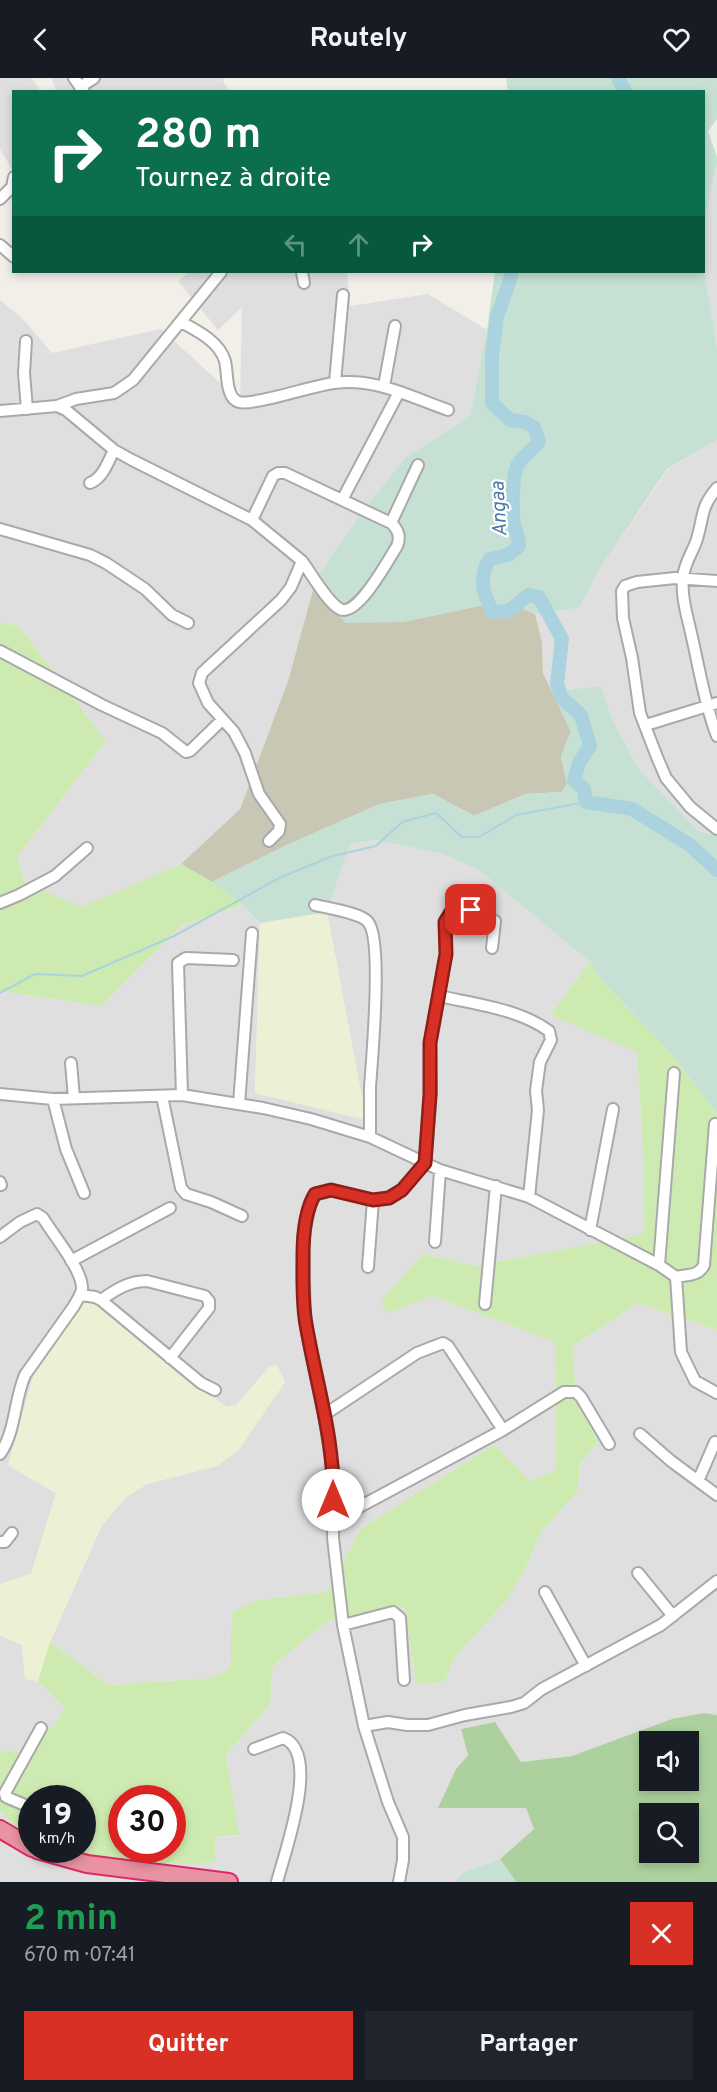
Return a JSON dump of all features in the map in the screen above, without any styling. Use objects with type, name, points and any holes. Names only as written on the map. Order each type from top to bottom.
[{"type":"highway","points":[[0,1829],[18,1840]]},
{"type":"highway","points":[[84,1863],[229,1882]]},
{"type":"street","points":[[79,85],[94,78]]},
{"type":"street","points":[[0,198],[12,187]]},
{"type":"street","points":[[0,245],[12,255]]},
{"type":"street","points":[[0,411],[57,406],[76,399],[114,393],[132,380],[220,273]]},
{"type":"street","points":[[335,382],[343,295]]},
{"type":"street","points":[[181,322],[206,337],[222,353],[231,394],[237,401],[264,398],[335,382],[377,384],[448,410]]},
{"type":"street","points":[[384,386],[395,326]]},
{"type":"street","points":[[26,341],[24,380],[27,409]]},
{"type":"street","points":[[342,500],[399,392]]},
{"type":"street","points":[[57,406],[79,420],[114,450],[153,472],[252,520],[302,561],[332,603],[340,609],[346,611],[355,607],[400,540],[399,534],[391,523],[290,474],[278,473],[273,476],[252,520]]},
{"type":"street","points":[[90,483],[102,473],[114,450]]},
{"type":"street","points":[[391,523],[418,465]]},
{"type":"street","points":[[717,488],[704,505],[697,539],[682,578],[684,605],[705,692],[706,708],[717,736]]},
{"type":"street","points":[[2,531],[90,555],[145,589],[172,615],[188,623]]},
{"type":"street","points":[[269,841],[279,831],[280,824],[259,794],[234,732],[208,703],[199,683],[202,673],[281,600],[291,587],[302,561]]},
{"type":"street","points":[[717,581],[682,578],[637,582],[625,586],[621,591],[623,618],[632,658],[640,713],[666,778],[690,807],[717,829]]},
{"type":"street","points":[[0,651],[102,705],[162,733],[186,752],[190,751],[222,720]]},
{"type":"street","points":[[646,725],[717,703]]},
{"type":"street","points":[[0,903],[19,896],[55,876],[87,848]]},
{"type":"street","points":[[315,905],[364,918],[370,923],[376,996],[370,1087],[370,1137]]},
{"type":"street","points":[[399,1882],[404,1860],[403,1837],[388,1802],[364,1726],[343,1625],[333,1538],[334,1478],[324,1414],[305,1322],[303,1240],[310,1203],[315,1194],[331,1190],[373,1200],[389,1198],[402,1190],[425,1163],[430,1094],[430,1043],[446,954],[445,922],[453,909],[483,913],[495,921],[492,948]]},
{"type":"street","points":[[239,1104],[252,933]]},
{"type":"street","points":[[182,1095],[178,963],[186,958],[233,960]]},
{"type":"street","points":[[438,996],[512,1014],[549,1031],[551,1040],[540,1062],[536,1091],[538,1110],[529,1197]]},
{"type":"street","points":[[71,1063],[74,1098]]},
{"type":"street","points":[[660,1265],[674,1072]]},
{"type":"street","points":[[0,1094],[53,1099],[182,1095],[311,1119],[370,1137],[440,1170],[529,1197],[660,1265],[676,1277],[696,1275],[704,1265],[716,1124]]},
{"type":"street","points":[[162,1096],[181,1188],[186,1194],[242,1216]]},
{"type":"street","points":[[53,1099],[66,1149],[84,1193]]},
{"type":"street","points":[[590,1230],[614,1109]]},
{"type":"street","points":[[435,1242],[440,1170]]},
{"type":"street","points":[[485,1304],[496,1186]]},
{"type":"street","points":[[368,1267],[373,1200]]},
{"type":"street","points":[[71,1261],[170,1208]]},
{"type":"street","points":[[0,1237],[20,1222],[37,1214],[43,1218],[71,1261],[82,1286],[81,1295],[25,1374],[19,1387],[7,1444],[0,1454]]},
{"type":"street","points":[[676,1277],[681,1352],[695,1381],[717,1393]]},
{"type":"street","points":[[101,1300],[114,1290],[139,1281],[205,1296],[209,1301],[209,1308],[170,1358]]},
{"type":"street","points":[[81,1295],[101,1300],[201,1383],[215,1390]]},
{"type":"street","points":[[324,1414],[417,1353],[443,1343],[448,1346],[503,1430]]},
{"type":"street","points":[[333,1521],[503,1430],[564,1392],[576,1392],[581,1397],[609,1444]]},
{"type":"street","points":[[640,1434],[671,1461],[717,1495]]},
{"type":"street","points":[[698,1481],[715,1442]]},
{"type":"street","points":[[0,1542],[5,1542],[12,1533]]},
{"type":"street","points":[[638,1573],[673,1616]]},
{"type":"street","points":[[364,1726],[388,1722],[428,1725],[524,1703],[542,1689],[661,1625],[717,1581]]},
{"type":"street","points":[[545,1592],[586,1666]]},
{"type":"street","points":[[343,1625],[393,1612],[397,1614],[400,1618],[404,1680]]},
{"type":"street","points":[[18,1802],[6,1797],[4,1793],[41,1728]]},
{"type":"street","points":[[255,1749],[283,1738],[289,1740],[297,1753],[300,1779],[298,1805],[277,1882]]},
{"type":"shaded area","points":[[0,78],[32,78],[39,90],[12,90],[12,169],[0,149]]},
{"type":"shaded area","points":[[52,78],[225,78],[223,82],[229,90],[56,90]]},
{"type":"shaded area","points":[[506,78],[717,78],[717,119],[708,131],[717,163],[705,216],[705,90],[508,90]]},
{"type":"shaded area","points":[[717,163],[717,349],[705,273],[705,216]]},
{"type":"shaded area","points":[[188,273],[347,273],[350,306],[428,294],[487,330],[470,416],[405,458],[316,579],[288,681],[240,809],[181,864],[82,908],[25,883],[17,857],[106,741],[19,626],[0,622],[0,300],[23,319],[52,353],[161,329],[240,401],[242,307],[218,330],[178,281]]},
{"type":"shaded area","points":[[495,273],[705,273],[717,349],[717,440],[667,469],[601,567],[579,608],[535,614],[521,608],[479,606],[402,622],[345,623],[316,579],[363,511],[405,458],[470,416],[487,330]]},
{"type":"shaded area","points":[[717,440],[717,836],[699,831],[638,768],[613,721],[601,686],[562,698],[550,689],[543,673],[542,642],[535,614],[579,608],[601,567],[668,469]]},
{"type":"shaded area","points":[[316,579],[402,622],[479,606],[521,608],[535,614],[542,642],[543,673],[571,731],[561,757],[567,783],[562,792],[526,794],[474,816],[433,794],[380,804],[285,846],[212,882],[181,864],[240,809],[288,681]]},
{"type":"shaded area","points":[[601,686],[613,721],[638,768],[699,831],[717,836],[717,1113],[669,1051],[603,982],[590,962],[480,871],[443,854],[376,840],[350,843],[327,912],[260,923],[243,905],[212,882],[285,846],[380,804],[433,794],[474,816],[526,794],[562,792],[567,783],[561,757],[571,731],[550,689],[561,691]]},
{"type":"shaded area","points":[[376,840],[443,854],[480,871],[590,962],[550,1015],[637,1051],[644,1171],[644,1235],[476,1266],[423,1254],[388,1314],[432,1296],[555,1342],[556,1470],[530,1481],[494,1445],[361,1528],[327,1592],[257,1600],[231,1634],[231,1662],[227,1670],[210,1678],[109,1685],[50,1642],[102,1525],[125,1498],[147,1484],[217,1466],[239,1450],[284,1382],[270,1366],[236,1406],[227,1407],[78,1305],[34,1374],[8,1465],[56,1493],[31,1574],[1,1584],[0,1588],[0,991],[101,1006],[182,925],[243,905],[260,923],[255,1093],[366,1119],[327,912],[349,843]]},
{"type":"shaded area","points":[[327,912],[366,1120],[255,1093],[260,923]]},
{"type":"shaded area","points":[[88,1299],[100,1303],[186,1379],[227,1407],[236,1405],[270,1366],[277,1365],[285,1382],[239,1450],[217,1466],[147,1484],[125,1498],[102,1525],[50,1642],[38,1681],[25,1679],[22,1645],[0,1635],[0,1588],[1,1584],[31,1574],[56,1493],[8,1465],[34,1374],[78,1305]]},
{"type":"shaded area","points":[[638,1303],[717,1330],[717,1715],[704,1713],[649,1731],[639,1731],[639,1734],[572,1756],[521,1762],[495,1722],[461,1729],[468,1755],[456,1769],[526,1808],[534,1829],[500,1859],[464,1872],[454,1882],[0,1882],[0,1811],[18,1831],[18,1863],[96,1863],[96,1858],[108,1859],[108,1863],[186,1863],[186,1855],[214,1837],[238,1836],[226,1755],[270,1704],[273,1666],[329,1620],[406,1608],[416,1683],[443,1682],[455,1657],[506,1601],[524,1572],[542,1530],[577,1493],[580,1464],[598,1441],[577,1403],[571,1348]]},
{"type":"shaded area","points":[[0,1635],[22,1645],[25,1678],[38,1681],[65,1708],[54,1726],[20,1752],[0,1750]]},
{"type":"shaded area","points":[[500,1859],[516,1882],[454,1882],[464,1872]]},
{"type":"green space","points":[[0,622],[19,626],[106,741],[17,857],[25,883],[82,907],[181,864],[212,882],[243,905],[182,925],[101,1006],[0,991]]},
{"type":"green space","points":[[590,962],[603,982],[669,1051],[717,1113],[717,1330],[638,1303],[572,1347],[577,1403],[598,1441],[580,1464],[577,1493],[542,1530],[524,1572],[506,1601],[455,1657],[444,1682],[416,1684],[405,1608],[329,1620],[273,1666],[270,1704],[226,1755],[239,1835],[215,1837],[215,1862],[178,1864],[140,1863],[186,1863],[186,1785],[108,1785],[108,1860],[96,1858],[96,1785],[18,1785],[18,1831],[0,1811],[0,1750],[20,1752],[54,1726],[65,1708],[38,1681],[50,1642],[109,1685],[210,1678],[227,1670],[231,1662],[233,1612],[257,1600],[327,1592],[361,1528],[494,1445],[530,1481],[556,1470],[555,1342],[432,1296],[388,1314],[381,1301],[423,1254],[476,1266],[644,1234],[644,1171],[637,1052],[550,1015]]},
{"type":"green space","points":[[704,1713],[717,1715],[717,1882],[516,1882],[500,1859],[534,1829],[526,1808],[438,1808],[456,1769],[468,1755],[461,1729],[495,1722],[521,1762],[572,1756],[639,1731],[639,1791],[699,1791],[699,1731],[640,1731],[672,1719]]},
{"type":"waterway","name":"Angaa","points":[[618,78],[624,90]]},
{"type":"waterway","name":"Angaa","points":[[511,273],[497,317],[492,356],[492,403],[510,420],[525,422],[534,427],[539,441],[519,462],[515,471],[513,511],[519,546],[508,555],[490,559],[486,565],[483,585],[487,599],[493,612],[509,611],[528,595],[539,597],[562,639],[557,684],[562,698],[581,715],[590,746],[579,763],[574,780],[584,789],[586,802],[632,809],[690,845],[717,870]]},
{"type":"waterway","points":[[0,993],[35,974],[82,976],[174,936],[281,877],[333,856],[376,846],[402,822],[436,813],[462,837],[479,837],[516,815],[586,802]]},
{"type":"route","points":[[333,1500],[334,1478],[324,1414],[305,1322],[303,1240],[310,1203],[315,1194],[331,1190],[373,1200],[389,1198],[402,1190],[425,1163],[430,1094],[430,1043],[446,954],[445,922],[453,909],[471,910]]}]
